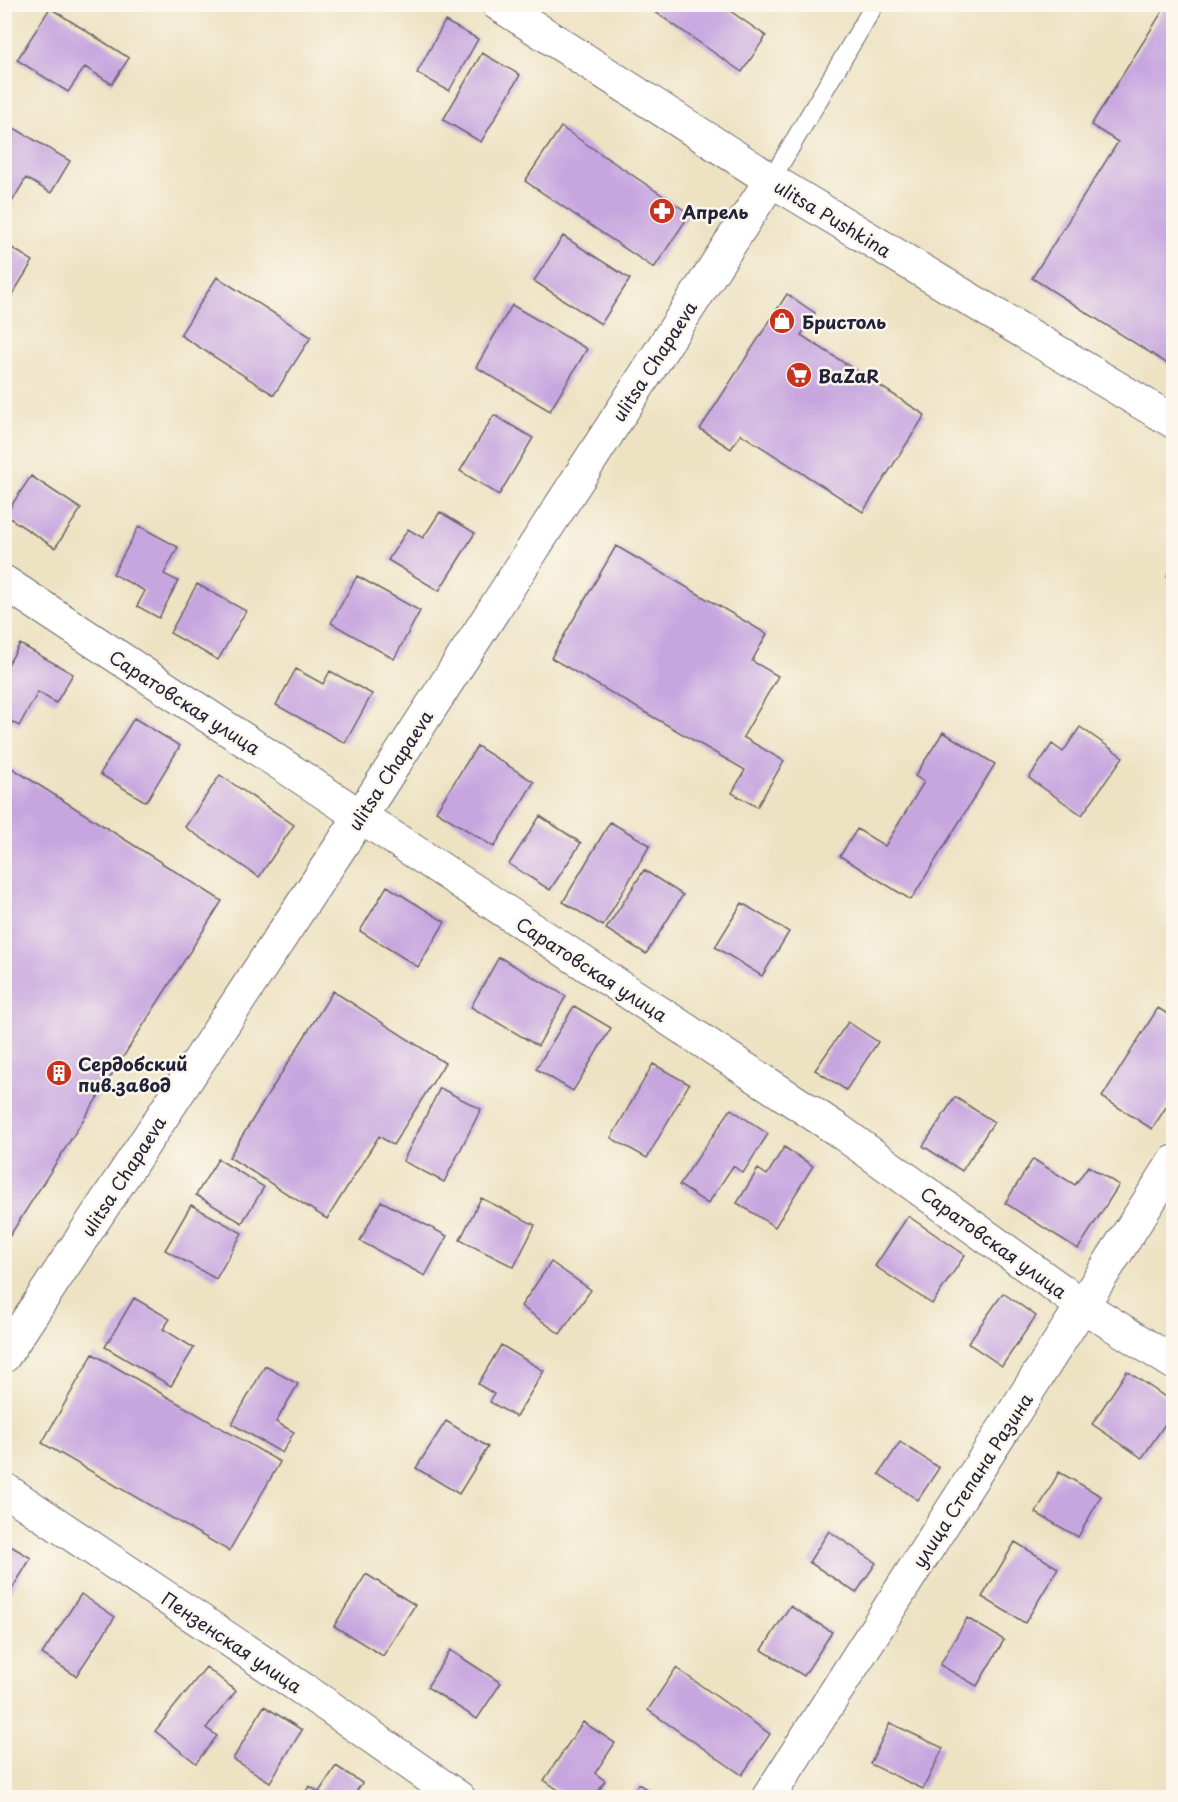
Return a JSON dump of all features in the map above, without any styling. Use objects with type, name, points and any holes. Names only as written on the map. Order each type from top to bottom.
[{"type":"street","name":"ulitsa Pushkina","points":[[498,4],[771,180],[1173,422]]},
{"type":"street","name":"ulitsa Chapaeva","points":[[4,1356],[360,817],[771,180]]},
{"type":"street","name":"Саратовская улица","points":[[4,582],[838,1130],[1083,1306],[1173,1363]]},
{"type":"street","name":"улица Степана Разина","points":[[768,1797],[1173,1162]]},
{"type":"street","name":"Пензенская улица","points":[[4,1489],[321,1701],[459,1797]]},
{"type":"lane","points":[[771,180],[875,4]]},
{"type":"building","points":[[650,4],[720,4],[766,36],[742,72],[648,7]]},
{"type":"building","points":[[773,4],[786,4],[782,11]]},
{"type":"building","points":[[1167,4],[1174,4],[1174,368],[1032,278],[1118,142],[1091,125]]},
{"type":"building","points":[[50,8],[129,58],[112,84],[85,67],[68,92],[17,60]]},
{"type":"building","points":[[445,21],[478,39],[449,91],[417,73]]},
{"type":"building","points":[[482,53],[520,75],[481,142],[443,120]]},
{"type":"building","points":[[4,122],[70,161],[51,193],[26,178],[10,205],[4,202]]},
{"type":"building","points":[[561,127],[690,214],[654,268],[525,181]]},
{"type":"building","points":[[563,236],[630,279],[601,324],[534,281]]},
{"type":"building","points":[[4,243],[33,261],[4,308]]},
{"type":"building","points":[[217,277],[311,337],[274,395],[180,335]]},
{"type":"building","name":"BaZaR","points":[[787,294],[815,313],[801,335],[925,415],[863,512],[741,434],[731,449],[700,429]]},
{"type":"building","points":[[512,305],[587,349],[550,411],[476,367]]},
{"type":"building","points":[[494,415],[533,438],[499,495],[460,471]]},
{"type":"building","points":[[31,476],[81,509],[55,548],[5,515]]},
{"type":"building","points":[[440,512],[475,533],[439,591],[388,560],[408,529],[423,538]]},
{"type":"building","points":[[139,526],[178,547],[164,574],[178,581],[159,618],[137,606],[145,591],[113,574]]},
{"type":"building","points":[[616,546],[767,634],[752,661],[778,676],[743,737],[784,761],[757,807],[732,793],[745,770],[551,658]]},
{"type":"building","points":[[1174,565],[1174,580],[1167,576]]},
{"type":"building","points":[[357,576],[420,611],[394,659],[331,623]]},
{"type":"building","points":[[197,584],[246,611],[218,660],[170,633]]},
{"type":"building","points":[[20,644],[73,674],[56,703],[38,692],[19,726],[4,717],[4,671]]},
{"type":"building","points":[[296,669],[323,684],[330,671],[372,694],[345,743],[276,705]]},
{"type":"building","points":[[134,718],[180,746],[146,802],[100,774]]},
{"type":"building","points":[[1080,727],[1123,757],[1082,815],[1029,778],[1052,744],[1063,752]]},
{"type":"building","points":[[943,732],[995,764],[911,900],[840,856],[857,829],[885,846],[924,782],[915,776]]},
{"type":"building","points":[[477,746],[534,782],[494,847],[436,811]]},
{"type":"building","name":"Сердобский пив.завод","points":[[4,763],[222,901],[4,1245]]},
{"type":"building","points":[[220,775],[294,825],[259,877],[185,827]]},
{"type":"building","points":[[540,816],[581,843],[550,890],[509,864]]},
{"type":"building","points":[[610,822],[650,845],[603,926],[563,902]]},
{"type":"building","points":[[644,870],[683,895],[646,954],[606,929]]},
{"type":"building","points":[[387,886],[445,922],[418,967],[360,931]]},
{"type":"building","points":[[742,903],[789,932],[762,976],[715,947]]},
{"type":"building","points":[[499,957],[566,996],[538,1046],[471,1007]]},
{"type":"building","points":[[333,991],[445,1063],[393,1145],[379,1136],[327,1219],[229,1157]]},
{"type":"building","points":[[574,1006],[611,1028],[573,1091],[536,1069]]},
{"type":"building","points":[[1158,1008],[1174,1018],[1174,1095],[1152,1129],[1102,1097]]},
{"type":"building","points":[[848,1022],[878,1042],[846,1090],[815,1070]]},
{"type":"building","points":[[653,1064],[689,1084],[647,1158],[611,1138]]},
{"type":"building","points":[[440,1088],[481,1109],[444,1182],[403,1161]]},
{"type":"building","points":[[955,1097],[994,1122],[962,1171],[923,1146]]},
{"type":"building","points":[[731,1109],[768,1134],[743,1173],[733,1166],[708,1204],[679,1185]]},
{"type":"building","points":[[784,1147],[813,1166],[775,1227],[737,1203],[758,1169],[767,1175]]},
{"type":"building","points":[[218,1159],[264,1187],[242,1223],[196,1195]]},
{"type":"building","points":[[1033,1159],[1075,1185],[1088,1166],[1119,1185],[1078,1249],[1005,1203]]},
{"type":"building","points":[[481,1198],[535,1225],[514,1267],[460,1240]]},
{"type":"building","points":[[381,1201],[447,1236],[425,1276],[360,1241]]},
{"type":"building","points":[[191,1205],[242,1233],[216,1279],[165,1250]]},
{"type":"building","points":[[908,1216],[965,1255],[932,1304],[875,1266]]},
{"type":"building","points":[[551,1262],[591,1290],[560,1334],[521,1306]]},
{"type":"building","points":[[1003,1293],[1036,1316],[1002,1366],[968,1343]]},
{"type":"building","points":[[134,1298],[170,1319],[163,1329],[194,1348],[171,1386],[105,1347]]},
{"type":"building","points":[[501,1345],[544,1371],[516,1417],[490,1402],[494,1394],[478,1384]]},
{"type":"building","points":[[93,1354],[280,1462],[229,1551],[42,1443]]},
{"type":"building","points":[[265,1366],[298,1384],[276,1422],[294,1432],[282,1453],[232,1424]]},
{"type":"building","points":[[1127,1371],[1174,1403],[1174,1411],[1142,1458],[1092,1424]]},
{"type":"building","points":[[446,1421],[488,1447],[459,1494],[416,1468]]},
{"type":"building","points":[[900,1442],[939,1468],[918,1500],[879,1474]]},
{"type":"building","points":[[1059,1472],[1101,1496],[1078,1537],[1036,1513]]},
{"type":"building","points":[[829,1531],[876,1563],[856,1593],[809,1562]]},
{"type":"building","points":[[4,1542],[31,1558],[4,1602]]},
{"type":"building","points":[[1015,1542],[1058,1568],[1025,1623],[982,1597]]},
{"type":"building","points":[[366,1574],[415,1605],[383,1656],[334,1626]]},
{"type":"building","points":[[81,1594],[115,1617],[76,1676],[42,1654]]},
{"type":"building","points":[[790,1606],[832,1632],[804,1676],[762,1650]]},
{"type":"building","points":[[967,1618],[1004,1640],[977,1686],[940,1665]]},
{"type":"building","points":[[450,1650],[501,1683],[477,1719],[427,1687]]},
{"type":"building","points":[[206,1667],[236,1691],[206,1728],[217,1736],[196,1763],[155,1731]]},
{"type":"building","points":[[676,1668],[770,1734],[742,1775],[648,1710]]},
{"type":"building","points":[[264,1706],[302,1730],[270,1782],[233,1759]]},
{"type":"building","points":[[583,1722],[615,1743],[595,1773],[605,1781],[594,1798],[570,1798],[544,1780]]},
{"type":"building","points":[[890,1723],[943,1748],[923,1789],[870,1764]]},
{"type":"building","points":[[336,1766],[362,1783],[352,1798],[302,1798],[309,1786],[319,1792]]},
{"type":"building","points":[[638,1784],[662,1798],[630,1798]]},
{"type":"place","name":"Апрель","points":[[662,211]]},
{"type":"place","name":"Бристоль","points":[[782,321]]},
{"type":"place","name":"BaZaR","points":[[799,375]]},
{"type":"place","name":"Сердобский пив.завод","points":[[59,1073]]}]
